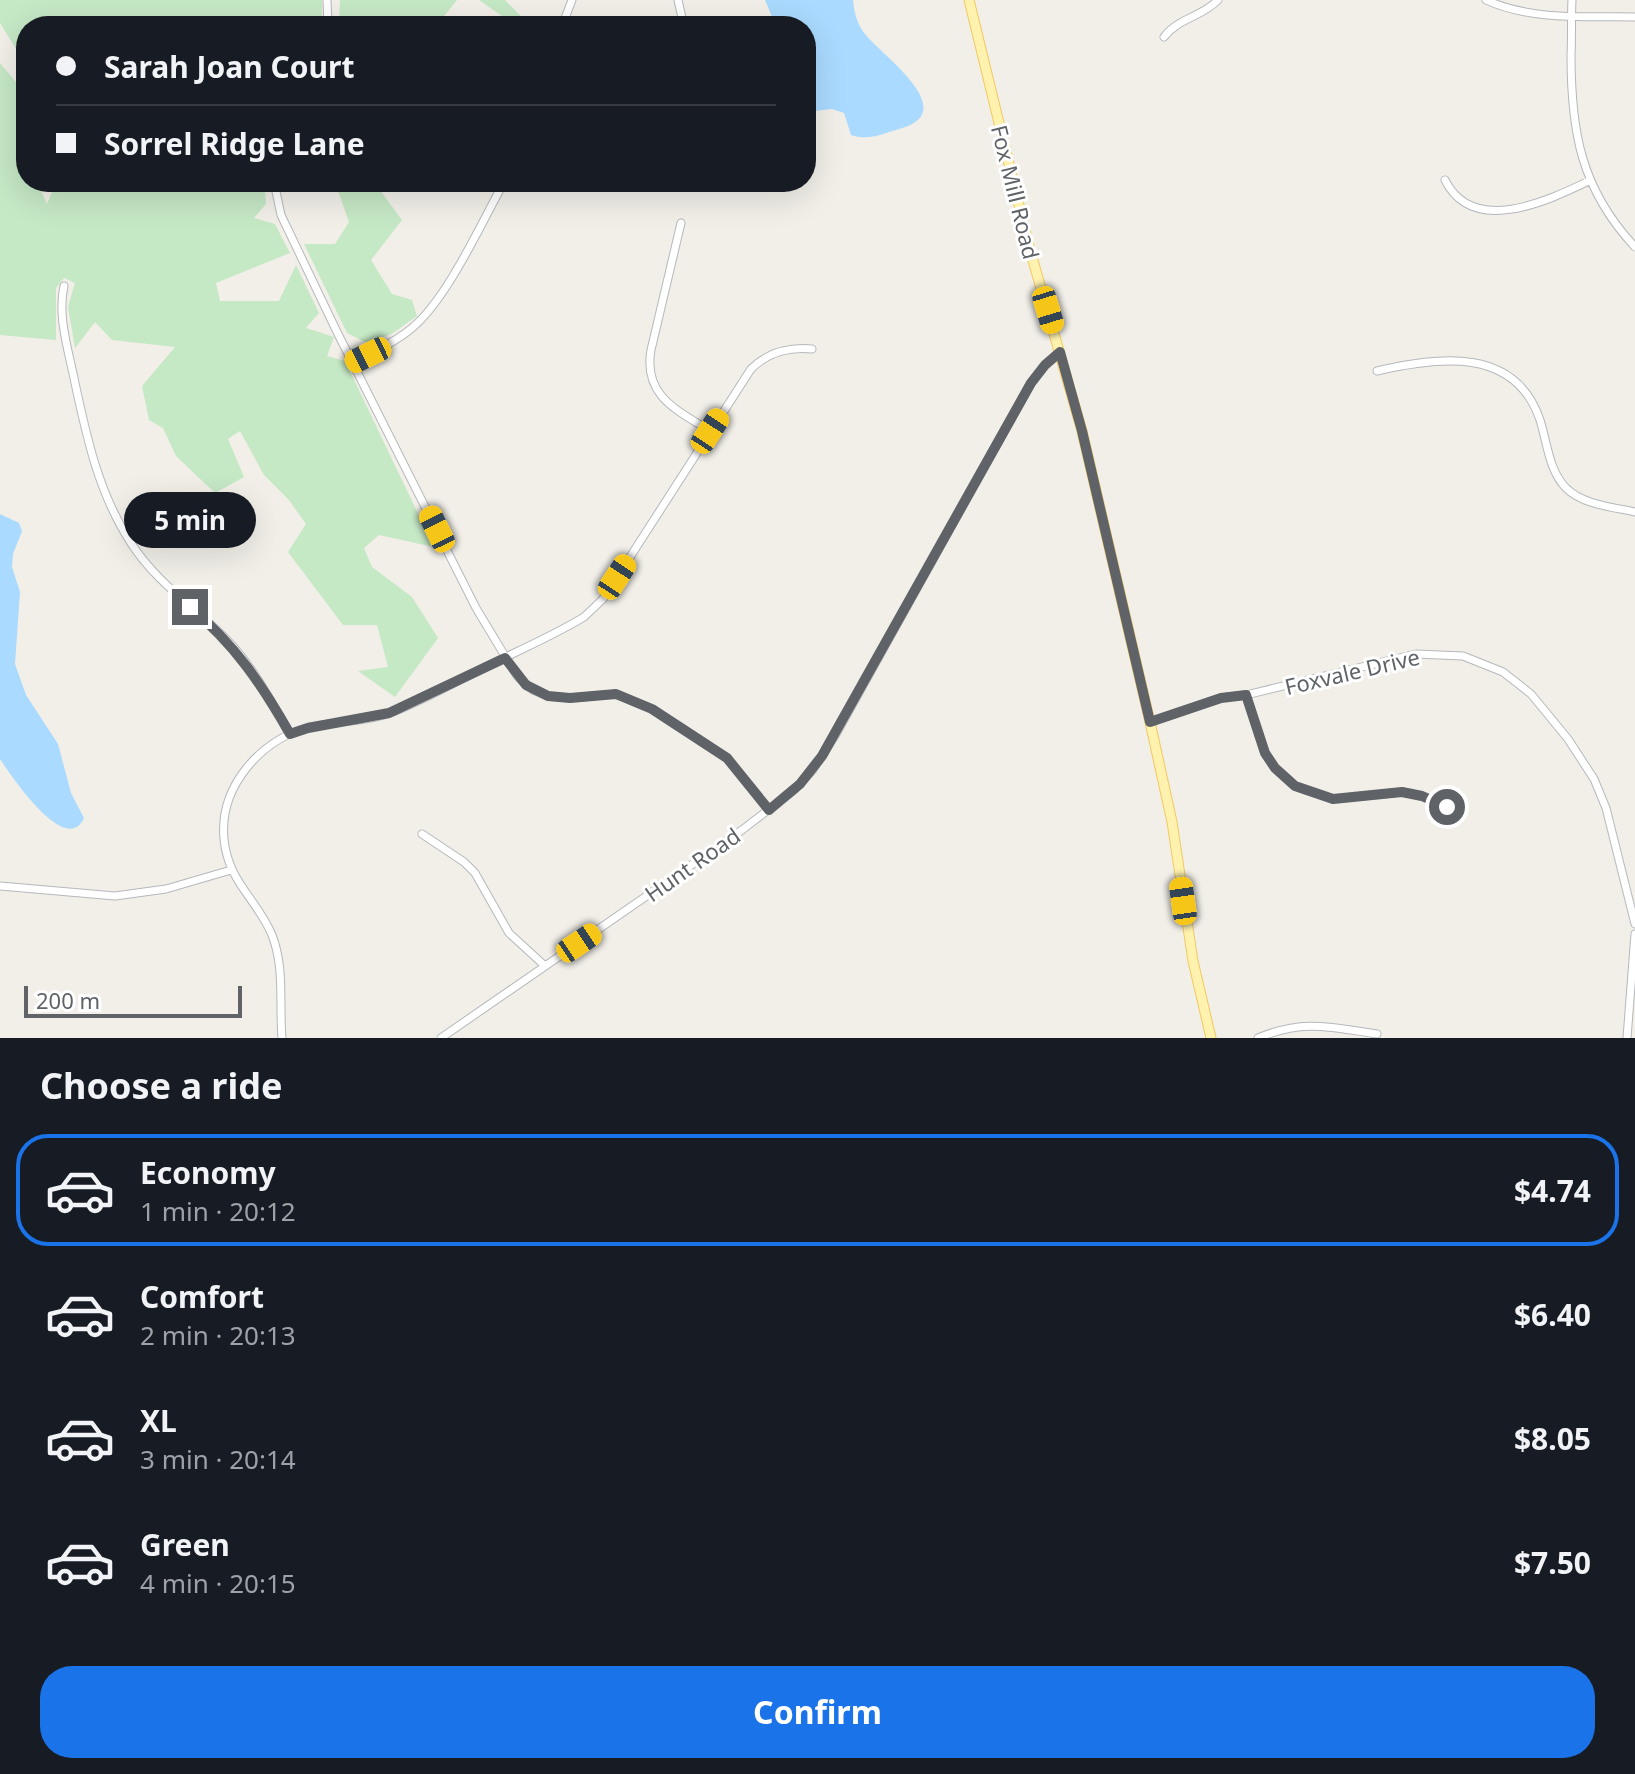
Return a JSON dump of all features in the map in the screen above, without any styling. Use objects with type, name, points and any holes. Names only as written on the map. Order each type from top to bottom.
[{"type":"main road","name":"Fox Mill Road","points":[[969,0],[1027,239],[1082,431],[1150,722],[1172,822],[1193,961],[1211,1038]]},
{"type":"street","points":[[1164,37],[1180,22],[1203,13],[1218,0]]},
{"type":"street","points":[[1486,0],[1519,11],[1635,17]]},
{"type":"street","points":[[1572,0],[1572,111],[1578,145],[1589,181],[1609,215],[1635,247]]},
{"type":"street","points":[[1445,180],[1460,200],[1475,207],[1494,210],[1533,206],[1589,181]]},
{"type":"street","points":[[276,192],[281,215],[476,608],[505,658],[526,685],[548,696],[570,698],[616,694],[663,715],[727,758],[769,810]]},
{"type":"street","points":[[353,362],[403,336],[425,316],[466,253],[499,192]]},
{"type":"street","points":[[681,223],[651,350],[649,371],[665,401],[710,431]]},
{"type":"street","points":[[64,286],[61,304],[68,349],[92,456],[111,508],[131,544],[156,576],[233,647],[253,672],[290,734]]},
{"type":"street","points":[[282,1038],[280,973],[275,944],[265,921],[231,870],[224,837],[224,810],[228,797],[253,761],[290,734],[389,713],[573,624],[594,609],[756,364],[780,352],[812,349]]},
{"type":"street","name":"Hunt Road","points":[[441,1038],[769,810],[800,784],[822,756],[1031,383],[1060,352]]},
{"type":"street","points":[[1377,371],[1462,360],[1486,365],[1503,373],[1530,399],[1541,422],[1554,469],[1563,485],[1581,499],[1635,512]]},
{"type":"street","name":"Foxvale Drive","points":[[1150,722],[1221,698],[1246,695],[1416,654],[1463,656],[1503,672],[1531,694],[1568,739],[1594,779],[1606,808],[1635,924]]},
{"type":"street","points":[[1246,695],[1265,753],[1275,768],[1295,786],[1333,799],[1402,792],[1422,796],[1447,807]]},
{"type":"street","points":[[422,834],[460,857],[475,873],[509,933],[545,966]]},
{"type":"street","points":[[0,886],[115,896],[166,889],[231,870]]},
{"type":"street","points":[[1627,1038],[1635,934]]},
{"type":"street","points":[[1258,1038],[1309,1024],[1377,1034]]},
{"type":"green space","points":[[0,0],[322,0],[322,16],[16,16],[16,49],[0,23]]},
{"type":"green space","points":[[340,0],[457,0],[444,16],[339,16]]},
{"type":"green space","points":[[479,0],[505,0],[521,16],[502,16]]},
{"type":"green space","points":[[0,63],[16,82],[16,192],[42,192],[47,204],[52,192],[265,192],[266,204],[254,218],[275,224],[290,253],[216,283],[220,301],[279,301],[296,265],[319,313],[306,328],[334,337],[327,356],[345,361],[434,547],[379,535],[364,548],[372,567],[412,597],[438,638],[395,697],[358,671],[388,667],[377,625],[343,625],[288,552],[306,524],[289,500],[264,475],[240,431],[228,439],[244,477],[215,493],[176,456],[163,428],[149,420],[142,386],[175,347],[112,340],[95,322],[75,348],[68,307],[75,283],[64,278],[56,288],[56,340],[0,335]]},
{"type":"green space","points":[[338,192],[381,192],[402,220],[371,260],[392,294],[412,300],[417,316],[393,333],[367,343],[347,333],[304,244],[335,244],[349,222]]},
{"type":"water","points":[[765,0],[853,0],[862,30],[900,69],[921,97],[923,110],[917,121],[887,133],[863,137],[851,135],[844,113],[832,109],[816,111],[816,16],[772,16]]},
{"type":"water","points":[[0,514],[19,523],[22,531],[13,554],[12,567],[20,592],[15,664],[26,695],[58,744],[71,793],[84,818],[76,828],[65,828],[52,821],[26,795],[0,759]]},
{"type":"route","points":[[190,607],[211,624],[253,672],[290,734],[389,713],[505,658],[526,685],[548,696],[570,698],[616,694],[652,709],[727,758],[769,810],[800,784],[822,756],[1031,383],[1060,352],[1082,431],[1150,722],[1221,698],[1246,695],[1265,753],[1275,768],[1295,786],[1333,799],[1402,792],[1422,796],[1447,807]]}]
